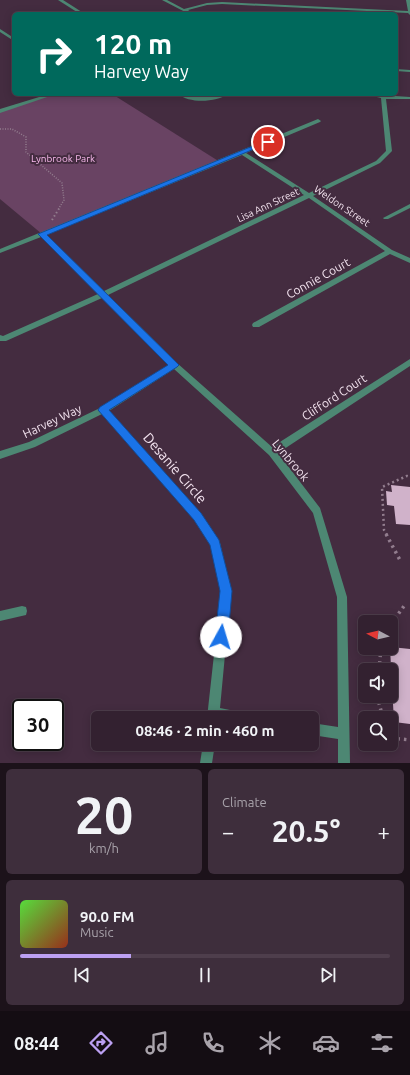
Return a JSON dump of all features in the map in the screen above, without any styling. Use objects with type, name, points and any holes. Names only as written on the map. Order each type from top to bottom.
[{"type":"street","points":[[60,0],[80,12]]},
{"type":"street","points":[[164,0],[188,12]]},
{"type":"street","points":[[398,12],[410,13],[408,0]]},
{"type":"street","points":[[184,10],[207,4],[222,3],[391,12]]},
{"type":"street","points":[[0,30],[12,39]]},
{"type":"street","points":[[398,70],[410,71]]},
{"type":"street","points":[[0,111],[48,96]]},
{"type":"street","points":[[183,96],[203,99],[220,96]]},
{"type":"street","points":[[377,96],[410,98]]},
{"type":"street","name":"Lisa Ann Street","points":[[0,338],[3,339],[104,294],[378,162],[389,151],[383,97]]},
{"type":"street","points":[[0,251],[318,121]]},
{"type":"street","name":"Weldon Street","points":[[242,153],[310,196],[390,250],[410,261]]},
{"type":"street","points":[[386,218],[410,206]]},
{"type":"street","name":"Lynbrook","points":[[42,234],[174,365],[272,452],[317,511],[342,597],[344,763]]},
{"type":"street","name":"Connie Court","points":[[256,325],[390,250]]},
{"type":"street","name":"Clifford Court","points":[[272,452],[410,362]]},
{"type":"street","name":"Harvey Way","points":[[0,455],[32,445],[103,410],[174,365]]},
{"type":"street","name":"Desanie Circle","points":[[103,410],[197,516],[215,543],[226,591],[214,711]]},
{"type":"street","points":[[0,616],[22,611]]},
{"type":"street","points":[[319,730],[344,734]]},
{"type":"street","points":[[206,763],[208,751]]},
{"type":"path","points":[[0,130],[12,129],[26,137],[26,152],[62,183],[64,200],[42,234]]},
{"type":"path","points":[[401,562],[384,530],[382,487],[407,476],[410,477]]},
{"type":"path","points":[[398,615],[404,606]]},
{"type":"path","points":[[398,739],[410,740]]},
{"type":"green space","name":"Lynbrook Park","points":[[48,96],[115,96],[220,162],[42,234],[0,199],[0,111]]},
{"type":"building","points":[[391,485],[410,487],[410,525],[396,524],[394,506],[387,505],[386,491],[392,492]]},
{"type":"building","points":[[398,648],[410,649],[410,724],[398,722],[398,711],[393,711],[393,703],[398,703],[398,663],[391,663],[390,655],[398,655]]},
{"type":"route","points":[[221,637],[226,591],[215,543],[197,516],[103,410],[174,365],[42,234],[268,142]]}]
